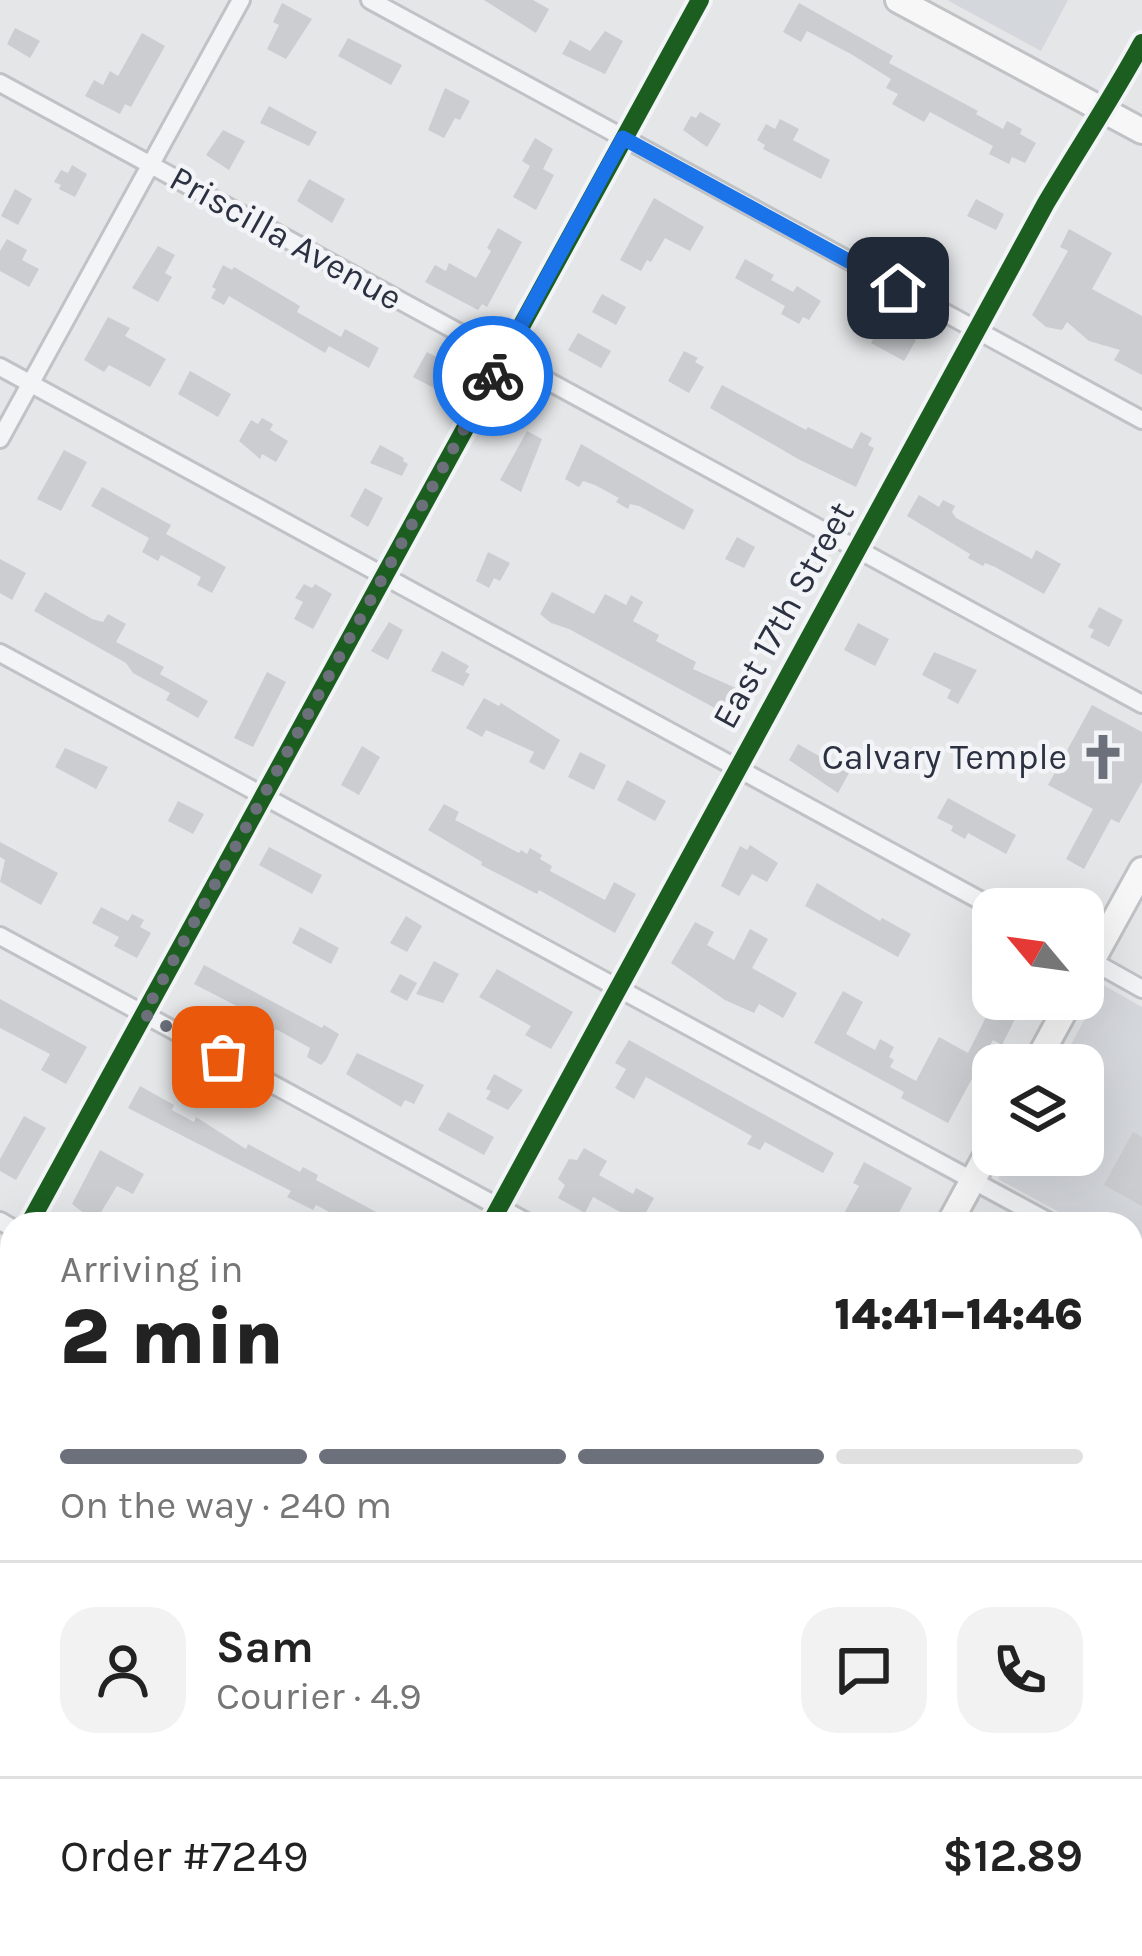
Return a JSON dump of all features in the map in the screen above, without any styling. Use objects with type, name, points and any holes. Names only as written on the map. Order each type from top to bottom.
[{"type":"main road","points":[[898,0],[1142,131]]},
{"type":"main road","points":[[1104,934],[1142,870]]},
{"type":"main road","points":[[956,1212],[975,1176]]},
{"type":"street","points":[[0,439],[241,0]]},
{"type":"street","points":[[370,0],[1142,420]]},
{"type":"street","points":[[36,1212],[700,0]]},
{"type":"street","name":"East 17th Street","points":[[496,1212],[1046,203],[1142,43]]},
{"type":"street","name":"Priscilla Avenue","points":[[0,82],[1142,704]]},
{"type":"street","points":[[0,367],[972,896]]},
{"type":"street","points":[[0,653],[1031,1212]]},
{"type":"street","points":[[0,936],[487,1212]]},
{"type":"street","points":[[1104,973],[1142,989]]},
{"type":"shaded area","points":[[947,0],[1068,0],[1041,51]]},
{"type":"shaded area","points":[[1104,986],[1142,1007],[1142,1212],[1059,1212],[998,1179],[1104,1176],[1104,1044],[1071,1044],[1084,1020],[1104,1020]]},
{"type":"building","points":[[484,0],[533,0],[549,9],[536,33]]},
{"type":"building","points":[[282,3],[312,19],[286,59],[267,49],[279,25],[273,22]]},
{"type":"building","points":[[799,3],[893,56],[889,63],[978,111],[976,114],[1003,129],[1007,121],[1022,129],[1020,134],[1036,143],[1025,163],[1012,157],[1009,164],[989,154],[993,146],[930,112],[924,122],[892,104],[898,94],[886,88],[891,79],[851,54],[807,31],[801,42],[783,32]]},
{"type":"building","points":[[15,28],[40,41],[30,58],[7,44]]},
{"type":"building","points":[[605,31],[623,41],[605,74],[562,54],[570,40],[590,51]]},
{"type":"building","points":[[142,33],[165,46],[131,107],[125,104],[120,114],[85,96],[94,80],[103,85],[110,71],[118,76]]},
{"type":"building","points":[[348,38],[402,65],[391,85],[338,56]]},
{"type":"building","points":[[445,88],[470,101],[444,138],[428,130]]},
{"type":"building","points":[[269,106],[317,132],[309,146],[260,123]]},
{"type":"building","points":[[700,112],[721,124],[707,147],[683,130],[691,116],[696,118]]},
{"type":"building","points":[[780,119],[799,129],[793,140],[830,160],[821,179],[763,149],[765,145],[757,140],[766,124],[775,129]]},
{"type":"building","points":[[223,130],[245,141],[229,170],[206,155]]},
{"type":"building","points":[[535,138],[553,149],[543,169],[554,175],[536,210],[513,197],[530,166],[522,161]]},
{"type":"building","points":[[72,165],[87,174],[75,197],[54,182],[61,170],[68,173]]},
{"type":"building","points":[[309,179],[345,199],[332,223],[297,201]]},
{"type":"building","points":[[15,189],[32,199],[18,225],[1,216]]},
{"type":"building","points":[[654,198],[704,227],[690,251],[665,238],[641,271],[620,260]]},
{"type":"building","points":[[976,199],[1004,214],[996,230],[967,216]]},
{"type":"building","points":[[498,228],[522,242],[487,307],[482,304],[478,310],[425,282],[435,265],[446,271],[449,263],[476,278]]},
{"type":"building","points":[[1069,229],[1112,253],[1092,289],[1142,316],[1142,375],[1114,360],[1120,350],[1089,341],[1067,322],[1062,330],[1046,327],[1032,315],[1068,251],[1060,247]]},
{"type":"building","points":[[7,239],[27,250],[22,260],[39,269],[29,287],[0,271],[0,251]]},
{"type":"building","points":[[158,246],[175,255],[165,273],[172,277],[158,302],[132,288]]},
{"type":"building","points":[[745,259],[774,275],[771,280],[793,292],[797,286],[821,301],[809,320],[803,317],[799,324],[781,314],[785,306],[735,278]]},
{"type":"building","points":[[223,265],[300,306],[297,312],[341,337],[345,329],[379,348],[369,368],[329,346],[325,353],[229,296],[224,305],[211,298]]},
{"type":"building","points":[[602,294],[626,307],[616,325],[592,312]]},
{"type":"building","points":[[108,317],[130,328],[125,336],[166,359],[150,387],[109,365],[104,372],[84,360]]},
{"type":"building","points":[[883,321],[916,340],[904,361],[871,343]]},
{"type":"building","points":[[578,333],[611,351],[601,368],[568,350]]},
{"type":"building","points":[[684,351],[704,367],[689,393],[668,381]]},
{"type":"building","points":[[427,352],[452,365],[434,388],[413,377]]},
{"type":"building","points":[[190,371],[231,394],[218,417],[178,394]]},
{"type":"building","points":[[722,385],[852,449],[861,432],[872,438],[868,445],[874,448],[856,487],[710,408]]},
{"type":"building","points":[[262,418],[273,424],[270,430],[288,441],[276,462],[262,454],[260,459],[239,441],[251,420],[258,424]]},
{"type":"building","points":[[527,431],[542,439],[521,492],[500,480]]},
{"type":"building","points":[[581,444],[694,510],[684,530],[639,506],[630,504],[628,509],[616,502],[619,498],[595,485],[583,481],[579,487],[565,479]]},
{"type":"building","points":[[380,445],[404,458],[408,464],[402,476],[370,463]]},
{"type":"building","points":[[64,450],[87,462],[61,511],[37,499]]},
{"type":"building","points":[[102,487],[171,525],[166,534],[226,567],[212,593],[197,585],[201,577],[161,555],[158,561],[142,552],[149,538],[91,506]]},
{"type":"building","points":[[365,488],[383,498],[368,527],[350,516]]},
{"type":"building","points":[[919,495],[939,507],[943,500],[955,506],[956,518],[1032,559],[1036,550],[1061,564],[1044,594],[968,558],[970,554],[907,516]]},
{"type":"building","points":[[737,537],[755,547],[744,568],[725,559]]},
{"type":"building","points":[[488,552],[510,563],[500,581],[494,578],[489,588],[476,581]]},
{"type":"building","points":[[0,559],[26,573],[12,600],[0,593]]},
{"type":"building","points":[[304,584],[312,588],[315,584],[332,594],[313,629],[294,619],[303,602],[295,598]]},
{"type":"building","points":[[45,592],[92,619],[103,622],[108,614],[126,624],[116,642],[164,667],[160,674],[208,701],[198,718],[166,700],[170,693],[133,673],[126,663],[34,611]]},
{"type":"building","points":[[552,592],[594,614],[605,594],[626,605],[631,595],[643,602],[633,621],[659,635],[656,641],[696,662],[693,669],[749,694],[735,719],[551,623],[540,614]]},
{"type":"building","points":[[1099,607],[1123,620],[1109,647],[1090,637],[1094,630],[1088,627]]},
{"type":"building","points":[[389,622],[403,630],[388,660],[371,651]]},
{"type":"building","points":[[858,623],[889,639],[875,666],[844,650]]},
{"type":"building","points":[[442,651],[469,666],[463,686],[431,671]]},
{"type":"building","points":[[934,652],[977,670],[958,704],[947,698],[951,690],[922,675]]},
{"type":"building","points":[[267,672],[286,682],[253,747],[234,738]]},
{"type":"building","points":[[484,698],[501,703],[560,740],[544,770],[529,762],[534,752],[486,730],[482,737],[466,728]]},
{"type":"building","name":"Calvary Temple","points":[[1092,705],[1142,732],[1142,782],[1119,823],[1111,819],[1084,869],[1066,859],[1093,809],[1048,785]]},
{"type":"building","points":[[798,744],[849,773],[838,793],[789,760]]},
{"type":"building","points":[[362,746],[380,757],[359,795],[341,785]]},
{"type":"building","points":[[65,748],[108,767],[96,789],[55,767]]},
{"type":"building","points":[[580,752],[606,765],[594,790],[568,777]]},
{"type":"building","points":[[627,780],[666,801],[655,821],[617,800]]},
{"type":"building","points":[[948,798],[1016,835],[1006,854],[968,833],[965,839],[937,818]]},
{"type":"building","points":[[178,801],[204,814],[193,834],[168,821]]},
{"type":"building","points":[[444,804],[459,812],[455,820],[519,853],[527,854],[530,848],[552,866],[550,871],[605,900],[614,882],[636,894],[615,933],[539,890],[537,894],[481,865],[428,830]]},
{"type":"building","points":[[0,842],[58,873],[41,905],[0,882],[5,860],[0,857]]},
{"type":"building","points":[[750,845],[778,863],[767,882],[752,874],[739,896],[721,886],[740,846],[747,850]]},
{"type":"building","points":[[269,847],[322,875],[312,894],[259,865]]},
{"type":"building","points":[[817,883],[911,934],[898,957],[805,906]]},
{"type":"building","points":[[101,907],[128,921],[132,914],[144,920],[140,927],[151,933],[137,958],[114,946],[119,937],[92,923]]},
{"type":"building","points":[[406,916],[422,926],[407,952],[390,943]]},
{"type":"building","points":[[695,922],[714,932],[707,945],[734,960],[750,929],[768,939],[752,968],[797,993],[783,1018],[759,1004],[754,1013],[725,1000],[671,963]]},
{"type":"building","points":[[300,927],[339,948],[331,964],[292,943]]},
{"type":"building","points":[[434,961],[459,974],[443,1003],[416,994]]},
{"type":"building","points":[[204,965],[339,1034],[326,1060],[321,1065],[307,1057],[310,1048],[276,1029],[273,1033],[260,1026],[262,1019],[194,984]]},
{"type":"building","points":[[497,969],[573,1012],[551,1049],[525,1035],[531,1026],[479,997]]},
{"type":"building","points":[[400,974],[417,983],[407,1001],[390,992]]},
{"type":"building","points":[[843,991],[863,1002],[846,1034],[875,1050],[880,1039],[894,1047],[890,1067],[916,1081],[939,1037],[968,1053],[972,1045],[972,1079],[948,1123],[901,1098],[904,1092],[814,1043]]},
{"type":"building","points":[[0,999],[87,1047],[66,1084],[41,1070],[50,1054],[0,1028]]},
{"type":"building","points":[[984,1020],[1014,1020],[1002,1044],[993,1040],[972,1044]]},
{"type":"building","points":[[629,1040],[834,1153],[823,1173],[765,1142],[760,1150],[747,1144],[752,1136],[646,1077],[634,1099],[615,1088],[626,1069],[615,1063]]},
{"type":"building","points":[[357,1053],[424,1085],[414,1104],[405,1100],[401,1107],[346,1074]]},
{"type":"building","points":[[494,1074],[523,1090],[508,1110],[486,1099]]},
{"type":"building","points":[[140,1086],[194,1122],[196,1117],[246,1149],[248,1144],[300,1172],[303,1167],[318,1175],[316,1180],[376,1212],[329,1212],[316,1205],[313,1210],[287,1197],[291,1191],[128,1108]]},
{"type":"building","points":[[448,1112],[494,1137],[484,1155],[438,1130]]},
{"type":"building","points":[[24,1116],[46,1128],[16,1180],[0,1171],[0,1159]]},
{"type":"building","points":[[1133,1132],[1142,1137],[1142,1206],[1104,1185]]},
{"type":"building","points":[[584,1148],[607,1161],[599,1175],[633,1194],[636,1188],[654,1198],[646,1212],[620,1212],[593,1197],[583,1212],[558,1198],[565,1185],[558,1179],[569,1159],[577,1160]]},
{"type":"building","points":[[100,1150],[144,1174],[133,1194],[117,1186],[101,1212],[82,1212],[72,1204]]},
{"type":"building","points":[[864,1162],[912,1188],[899,1212],[845,1212],[859,1186],[853,1183]]},
{"type":"cycle path","points":[[36,1212],[700,0]]},
{"type":"cycle path","points":[[497,1212],[1046,203],[1142,43]]},
{"type":"way so far","points":[[223,1057],[144,1014],[493,376]]},
{"type":"place","name":"Calvary Temple","points":[[1103,757]]},
{"type":"route","points":[[493,376],[623,138],[898,288]]}]
